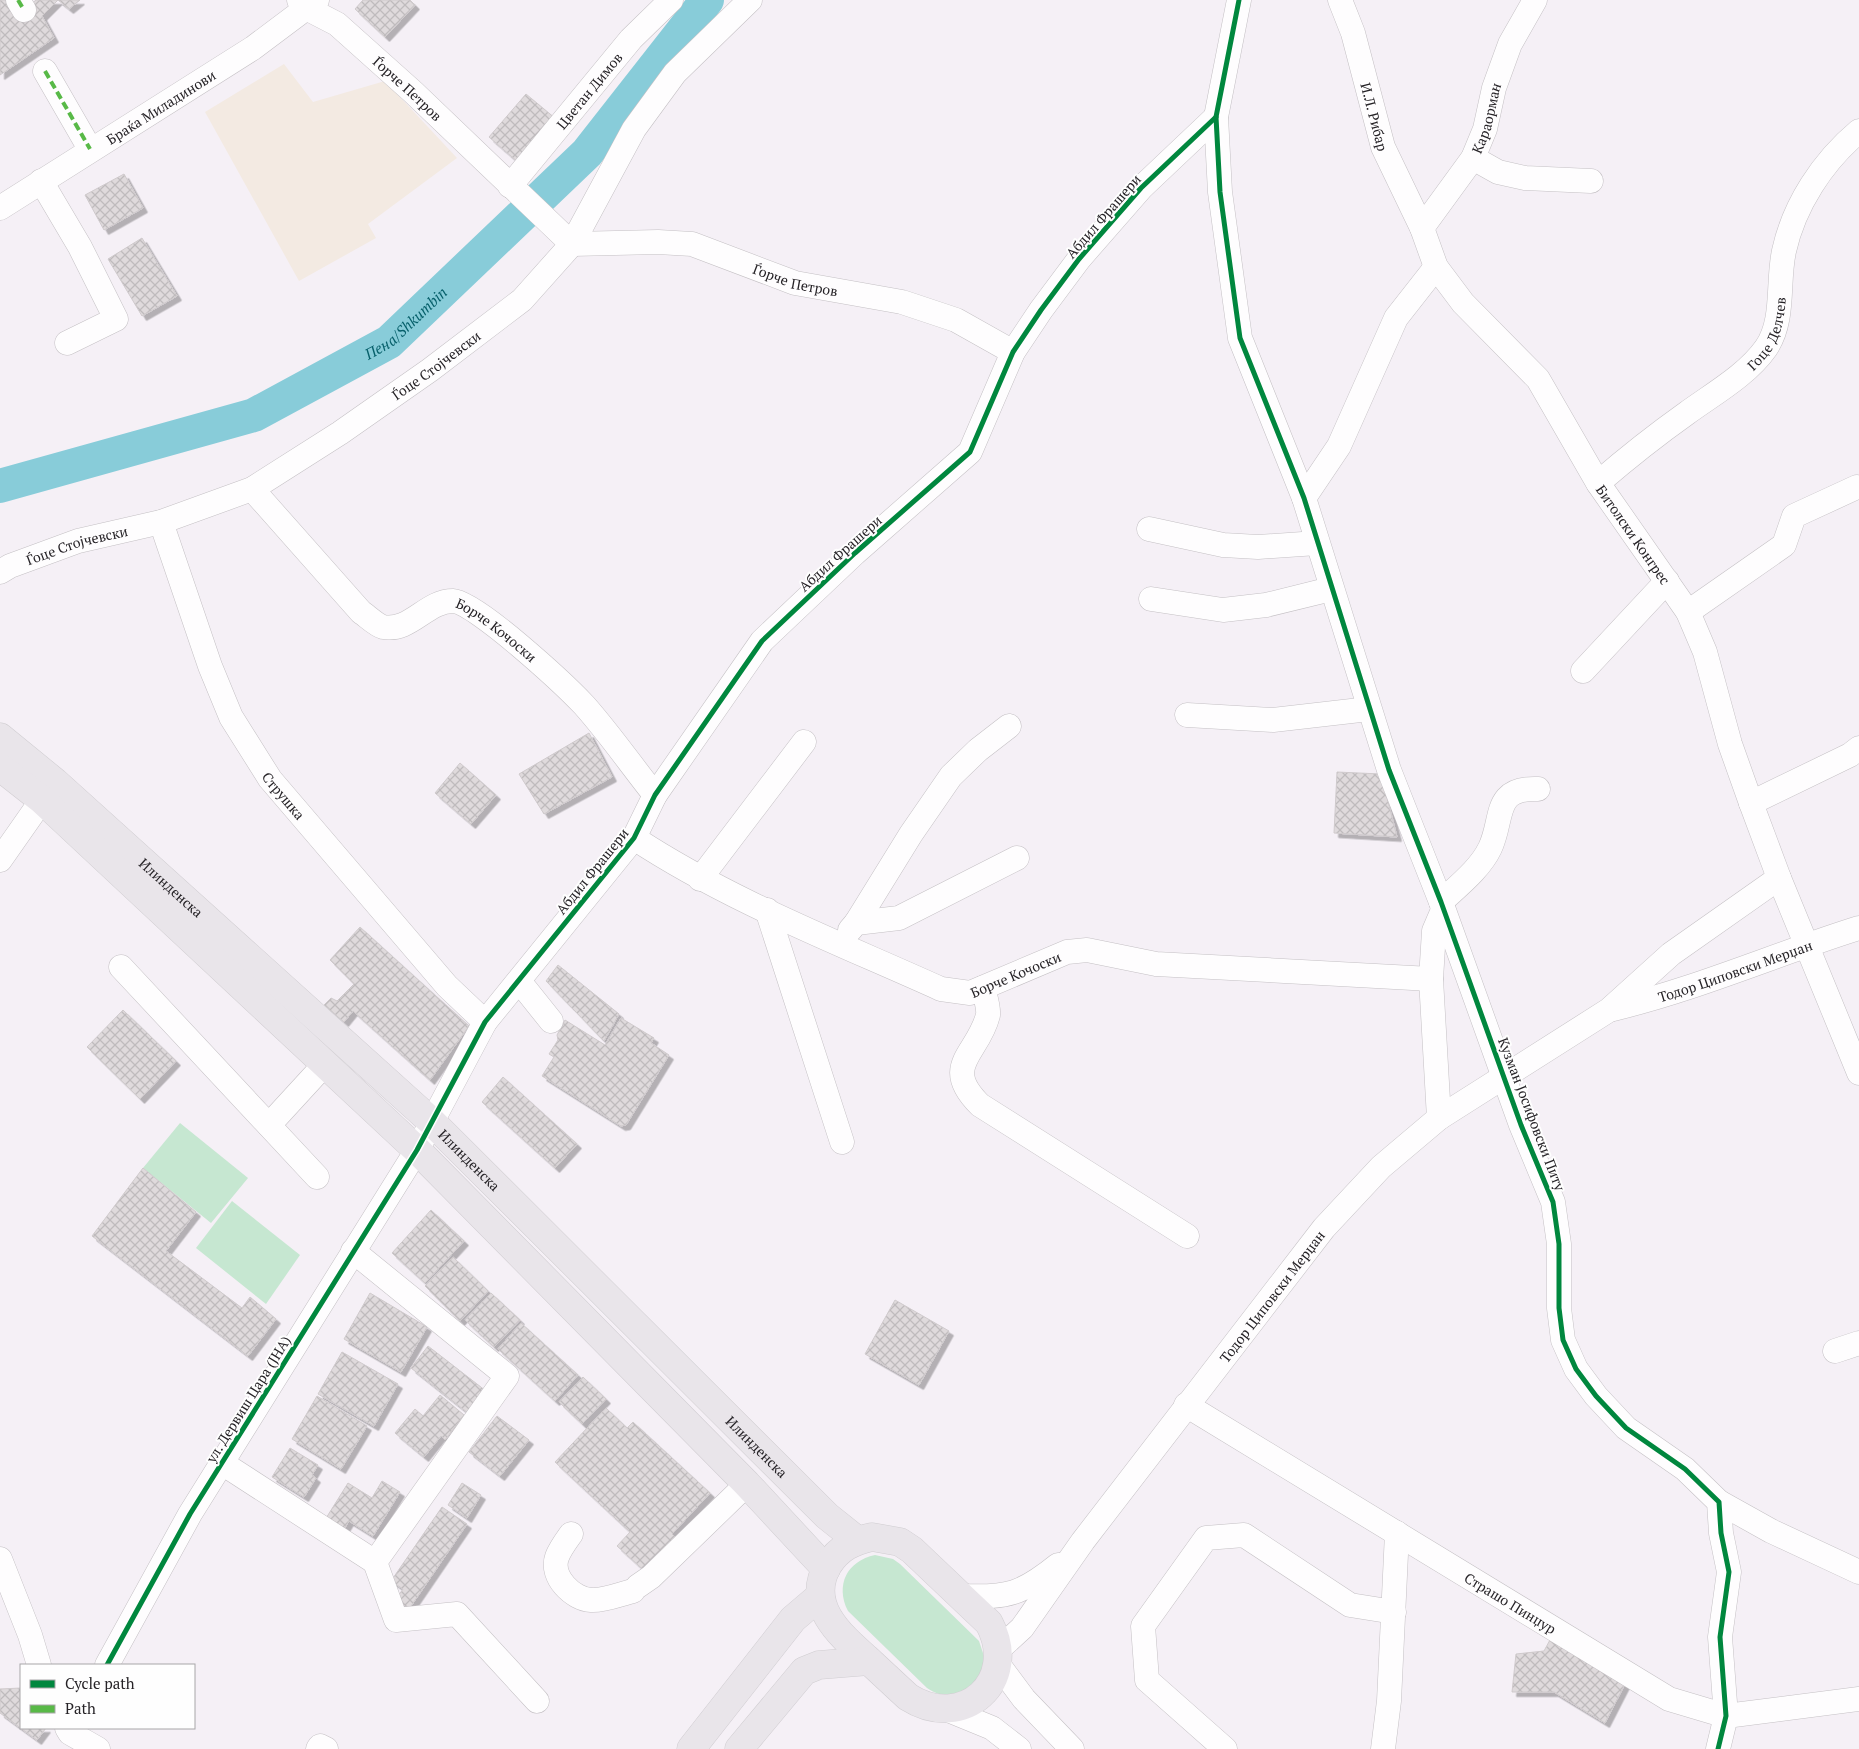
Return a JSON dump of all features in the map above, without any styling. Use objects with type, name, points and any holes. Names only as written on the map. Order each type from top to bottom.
[{"type":"main road","name":"Илинденска","points":[[0,737],[56,782],[432,1122],[828,1516],[858,1540]]},
{"type":"main road","name":"Илинденска","points":[[0,767],[42,800],[417,1150],[747,1484],[826,1569]]},
{"type":"main road","points":[[872,1537],[900,1542],[912,1550],[989,1623],[996,1636],[998,1657],[986,1690],[975,1700],[948,1710],[920,1705],[908,1697],[831,1624],[820,1596],[826,1569],[834,1557],[845,1547],[858,1540],[872,1537]]},
{"type":"main road","points":[[691,1749],[792,1619],[820,1596]]},
{"type":"main road","points":[[739,1749],[804,1671],[819,1665],[869,1661]]},
{"type":"street","name":"Цветан Димов","points":[[516,192],[631,39],[671,0]]},
{"type":"street","name":"Ѓоце Стојчевски","points":[[0,572],[10,566],[78,541],[161,522],[252,489],[365,416],[430,370],[514,306],[565,237],[634,129],[670,81],[720,27],[750,0]]},
{"type":"street","points":[[1216,117],[1239,0]]},
{"type":"street","name":"И.Л. Рибар","points":[[1340,0],[1353,34],[1383,147],[1422,228]]},
{"type":"street","name":"Караорман","points":[[1422,228],[1473,158],[1485,129],[1494,88],[1510,44],[1535,0]]},
{"type":"street","name":"Ѓорче Петров","points":[[308,3],[337,24],[413,92],[565,237],[692,244],[795,282],[902,302],[956,320],[1013,352]]},
{"type":"street","name":"Браќа Миладинови","points":[[0,208],[90,149],[253,48],[308,3]]},
{"type":"street","points":[[45,71],[90,149]]},
{"type":"street","name":"Абдил Фрашери","points":[[417,1150],[485,1022],[519,982],[580,902],[634,838],[655,795],[762,641],[855,553],[970,452],[1013,352],[1078,259],[1141,188],[1216,117]]},
{"type":"street","name":"Кузман Јосифовски Питу","points":[[1216,117],[1220,192],[1240,338],[1304,498],[1389,770],[1442,906],[1505,1076],[1521,1125],[1553,1202],[1559,1244],[1559,1308],[1563,1340],[1576,1369],[1596,1396],[1626,1428],[1685,1470],[1719,1502],[1771,1531],[1859,1572]]},
{"type":"street","name":"Гоце Делчев","points":[[1598,484],[1636,450],[1750,366],[1766,347],[1777,318],[1784,252],[1797,210],[1840,147],[1859,132]]},
{"type":"street","points":[[1473,158],[1498,172],[1524,178],[1591,181]]},
{"type":"street","points":[[41,181],[80,247],[116,319],[67,343]]},
{"type":"street","name":"Битолски Конгрес","points":[[1422,228],[1436,267],[1463,303],[1538,379],[1598,484],[1688,612],[1704,652],[1730,744],[1751,803],[1779,878],[1859,1073]]},
{"type":"street","points":[[1304,498],[1339,446],[1396,318],[1436,267]]},
{"type":"street","points":[[1688,612],[1784,545],[1794,516],[1857,487]]},
{"type":"street","name":"Борче Кочоски","points":[[252,489],[361,612],[383,627],[405,625],[432,605],[454,601],[470,609],[501,630],[584,705],[655,795]]},
{"type":"street","name":"Струшка","points":[[161,522],[210,666],[231,717],[270,779],[447,986],[485,1022]]},
{"type":"street","points":[[1150,529],[1223,544],[1258,547],[1317,543]]},
{"type":"street","points":[[1583,671],[1667,581]]},
{"type":"street","points":[[1151,600],[1223,610],[1266,605],[1331,589]]},
{"type":"street","points":[[1187,715],[1273,720],[1369,709]]},
{"type":"street","points":[[839,943],[856,923],[911,834],[951,776],[978,750],[1009,726]]},
{"type":"street","points":[[700,879],[804,742]]},
{"type":"street","points":[[1751,803],[1850,755],[1859,748]]},
{"type":"street","points":[[1439,1118],[1431,979],[1434,931],[1442,906],[1478,866],[1490,848],[1499,810],[1512,794],[1523,788],[1538,789]]},
{"type":"street","points":[[0,860],[42,800]]},
{"type":"street","name":"Борче Кочоски","points":[[634,838],[700,879],[941,989],[970,993],[1068,952],[1087,950],[1156,964],[1431,979]]},
{"type":"street","points":[[856,923],[900,918],[1017,858]]},
{"type":"street","name":"Тодор Циповски Мерџан","points":[[998,1657],[1022,1628],[1076,1552],[1186,1405],[1324,1228],[1381,1167],[1439,1118],[1609,1010],[1671,954],[1779,878]]},
{"type":"street","points":[[766,910],[842,1142]]},
{"type":"street","name":"Тодор Циповски Мерџан","points":[[1609,1010],[1665,996],[1807,944],[1859,928]]},
{"type":"street","points":[[121,967],[317,1177]]},
{"type":"street","points":[[519,982],[551,1021]]},
{"type":"street","points":[[983,988],[988,1013],[964,1063],[961,1078],[970,1094],[980,1105],[1187,1236]]},
{"type":"street","points":[[269,1125],[324,1064]]},
{"type":"street","name":"ул. Дервиш Цара (ЈНА)","points":[[108,1664],[190,1514],[417,1150]]},
{"type":"street","points":[[353,1251],[507,1376],[375,1562]]},
{"type":"street","points":[[1835,1351],[1859,1343]]},
{"type":"street","name":"Страшо Пинџур","points":[[1186,1405],[1669,1698],[1726,1716],[1859,1699]]},
{"type":"street","points":[[222,1463],[375,1562],[396,1620],[457,1614],[537,1701]]},
{"type":"street","points":[[571,1534],[556,1558],[556,1568],[568,1589],[577,1597],[594,1600],[636,1589],[651,1577],[747,1484]]},
{"type":"street","points":[[1718,1749],[1726,1716],[1720,1637],[1729,1572],[1721,1533],[1719,1502]]},
{"type":"street","points":[[1383,1749],[1394,1612],[1397,1533]]},
{"type":"street","points":[[1225,1749],[1147,1680],[1143,1626],[1206,1538],[1244,1535],[1350,1605],[1394,1612]]},
{"type":"street","points":[[962,1596],[997,1597],[1018,1592],[1041,1579],[1076,1552]]},
{"type":"street","points":[[0,1560],[30,1635],[39,1664]]},
{"type":"street","points":[[998,1657],[1024,1699],[1072,1749]]},
{"type":"street","points":[[948,1710],[992,1728],[1019,1749]]},
{"type":"street","points":[[68,1734],[98,1749]]},
{"type":"street","points":[[318,1749],[320,1746],[326,1749]]},
{"type":"shaded area","points":[[284,64],[313,102],[385,81],[457,158],[368,224],[376,238],[299,281],[205,112]]},
{"type":"green space","points":[[180,1123],[248,1178],[211,1223],[143,1168]]},
{"type":"green space","points":[[232,1201],[300,1255],[266,1304],[196,1248]]},
{"type":"green space","points":[[875,1555],[893,1559],[900,1564],[979,1641],[985,1659],[977,1685],[952,1695],[940,1694],[927,1688],[848,1611],[843,1592],[843,1583],[846,1576],[857,1563]]},
{"type":"building","points":[[0,0],[7,0],[17,16],[36,0],[58,0],[42,16],[54,38],[0,75]]},
{"type":"building","points":[[58,0],[80,0],[69,9]]},
{"type":"building","points":[[363,0],[410,0],[415,5],[385,37],[355,9]]},
{"type":"building","points":[[526,94],[556,119],[519,163],[489,137]]},
{"type":"building","points":[[124,174],[143,208],[104,230],[85,195]]},
{"type":"building","points":[[142,238],[177,296],[142,316],[108,259]]},
{"type":"building","points":[[589,733],[612,777],[544,814],[519,774]]},
{"type":"building","points":[[460,763],[496,795],[471,824],[435,793]]},
{"type":"building","points":[[1337,772],[1381,774],[1397,837],[1334,833]]},
{"type":"building","points":[[360,927],[469,1026],[430,1080],[353,1011],[344,1022],[324,1005],[331,998],[337,1001],[354,984],[330,960]]},
{"type":"building","points":[[558,965],[619,1014],[604,1041],[546,981]]},
{"type":"building","points":[[123,1010],[176,1061],[140,1099],[87,1047]]},
{"type":"building","points":[[621,1018],[654,1038],[651,1043],[669,1055],[626,1125],[621,1126],[542,1076],[554,1057],[549,1054],[558,1040],[557,1035],[565,1020],[605,1045]]},
{"type":"building","points":[[503,1077],[577,1144],[555,1168],[482,1102]]},
{"type":"building","points":[[143,1168],[196,1212],[166,1251],[242,1308],[250,1297],[276,1319],[248,1356],[92,1236]]},
{"type":"building","points":[[431,1210],[464,1241],[425,1283],[392,1253]]},
{"type":"building","points":[[453,1257],[488,1291],[460,1321],[425,1286]]},
{"type":"building","points":[[370,1293],[427,1327],[401,1372],[344,1339]]},
{"type":"building","points":[[491,1293],[520,1320],[494,1347],[465,1320]]},
{"type":"building","points":[[895,1300],[949,1331],[919,1385],[865,1354]]},
{"type":"building","points":[[521,1323],[578,1375],[555,1401],[498,1349]]},
{"type":"building","points":[[428,1346],[486,1391],[468,1413],[411,1368]]},
{"type":"building","points":[[342,1352],[398,1384],[374,1426],[318,1394]]},
{"type":"building","points":[[583,1377],[606,1399],[582,1424],[559,1402]]},
{"type":"building","points":[[440,1395],[464,1415],[445,1440],[441,1436],[424,1457],[395,1433],[415,1409],[423,1416]]},
{"type":"building","points":[[317,1396],[367,1426],[341,1469],[292,1439]]},
{"type":"building","points":[[606,1408],[627,1428],[633,1422],[710,1493],[672,1534],[679,1541],[648,1574],[617,1546],[630,1532],[555,1462]]},
{"type":"building","points":[[497,1416],[529,1440],[500,1476],[469,1452]]},
{"type":"building","points":[[290,1448],[318,1465],[312,1475],[316,1478],[304,1497],[272,1477]]},
{"type":"building","points":[[382,1481],[400,1492],[373,1536],[349,1521],[341,1534],[323,1523],[348,1483],[372,1498]]},
{"type":"building","points":[[462,1483],[481,1495],[467,1518],[448,1505]]},
{"type":"building","points":[[442,1507],[467,1524],[409,1609],[396,1599],[403,1589],[391,1581]]},
{"type":"building","points":[[1551,1638],[1627,1680],[1605,1723],[1554,1692],[1512,1692],[1516,1654],[1544,1651]]},
{"type":"building","points":[[20,1688],[20,1728],[0,1713],[0,1689]]},
{"type":"building","points":[[22,1729],[45,1729],[37,1740]]},
{"type":"waterway","name":"Пена/Shkumbin","points":[[0,486],[254,415],[389,342],[587,153],[707,0]]},
{"type":"marked path","points":[[18,0],[24,10]]},
{"type":"marked path","points":[[45,71],[90,149]]},
{"type":"cycle path","points":[[1239,0],[1216,117],[1220,192],[1240,338],[1304,498],[1389,770],[1441,902],[1521,1125],[1553,1202],[1559,1244],[1559,1308],[1563,1340],[1576,1369],[1596,1396],[1626,1428],[1685,1469],[1719,1502],[1721,1533],[1729,1572],[1720,1637],[1726,1716],[1718,1749]]},
{"type":"cycle path","points":[[108,1664],[190,1514],[417,1150],[485,1022],[634,838],[655,795],[762,641],[855,553],[970,452],[1013,352],[1041,310],[1079,259],[1141,188],[1216,117]]}]
